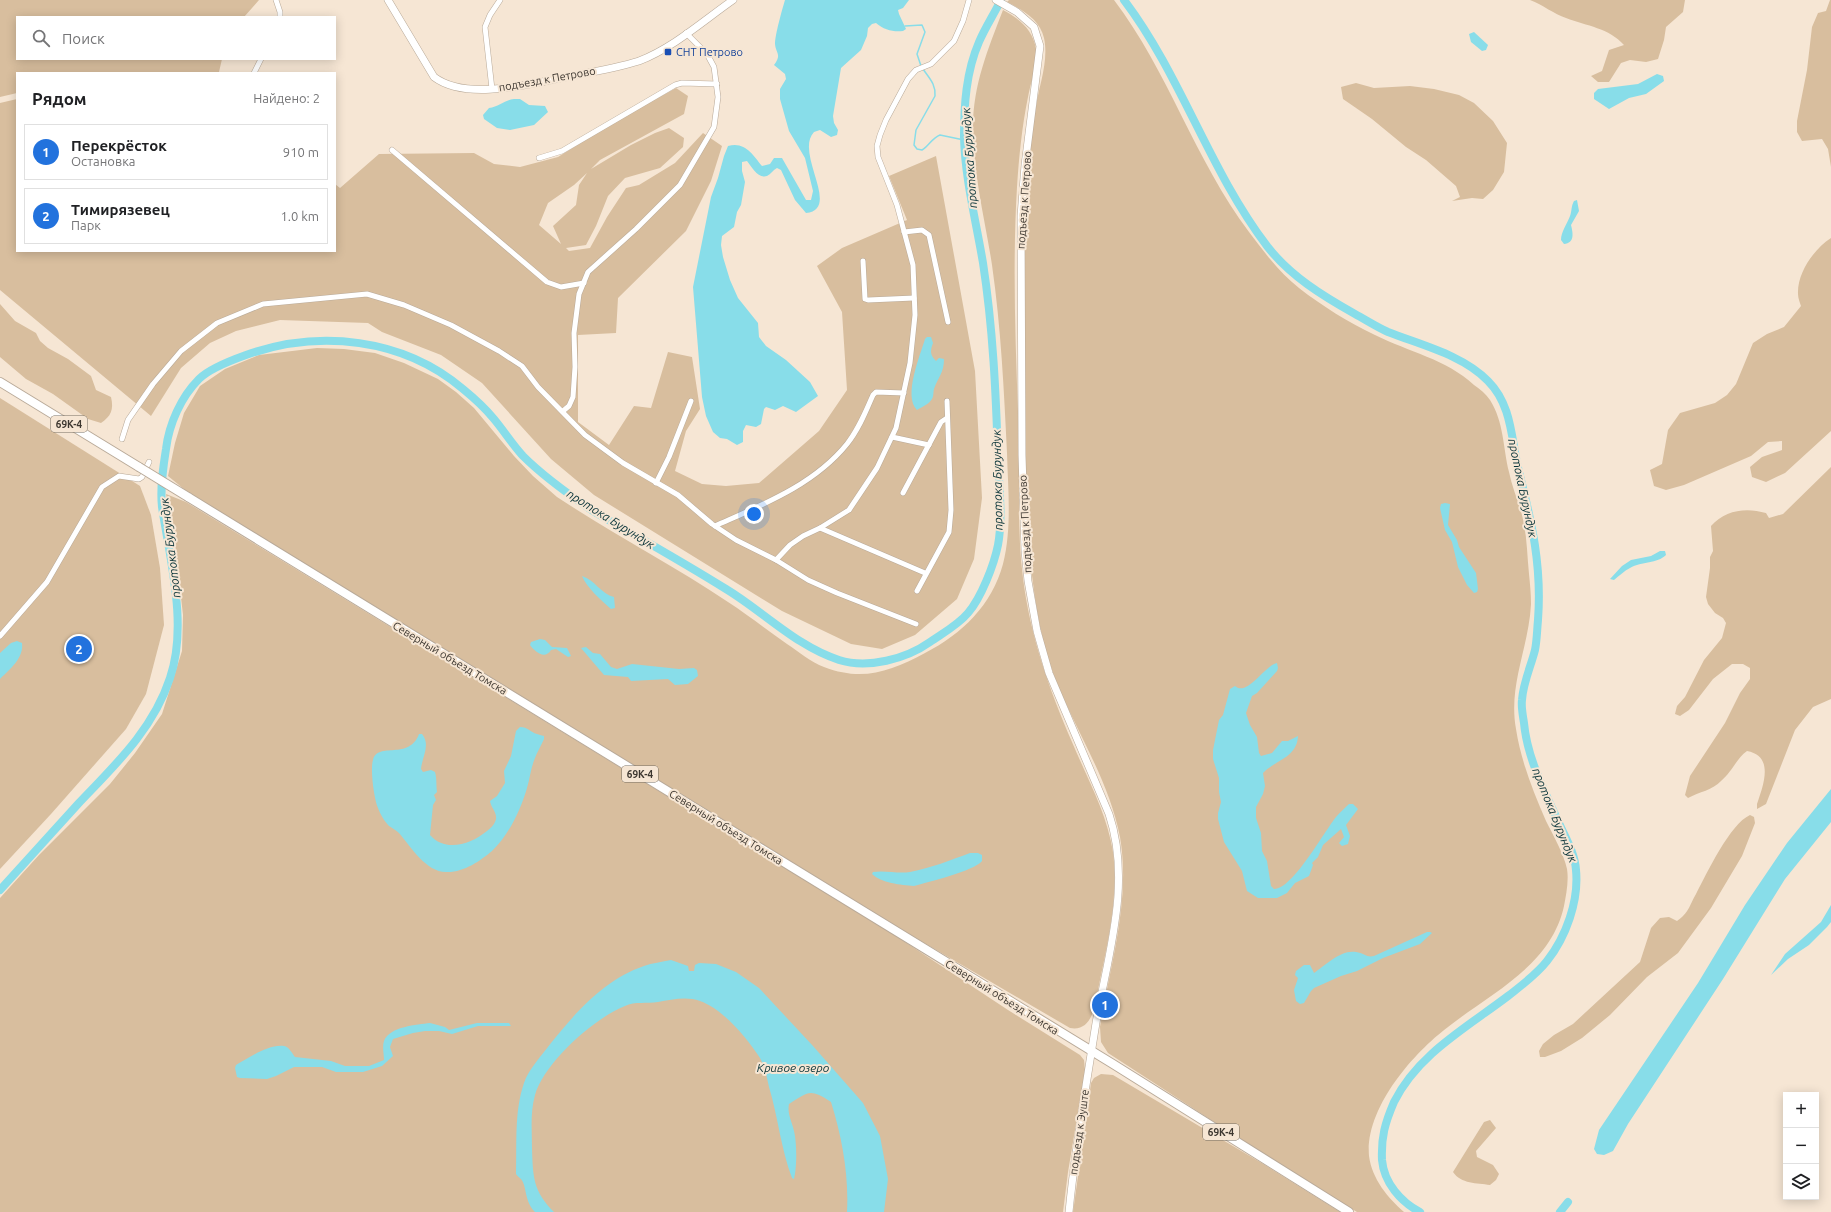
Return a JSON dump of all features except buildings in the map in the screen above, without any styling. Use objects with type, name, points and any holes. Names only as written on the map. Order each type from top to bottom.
[{"type":"main road","name":"Северный объезд Томска","points":[[0,382],[1092,1052],[1349,1212]]},
{"type":"street","points":[[276,0],[280,16]]},
{"type":"street","name":"подъезд к Петрово","points":[[388,0],[434,77],[452,86],[492,89],[530,84],[639,60],[664,48],[733,0]]},
{"type":"street","points":[[492,89],[485,27],[490,15],[500,0]]},
{"type":"street","points":[[776,560],[790,545],[803,536],[820,528],[849,510],[877,468],[892,437],[904,394],[911,355],[915,315],[913,265],[897,205],[878,157],[877,146],[886,120],[908,79],[916,70],[931,64],[954,41],[963,22],[969,0]]},
{"type":"street","name":"подъезд к Петрово","points":[[996,0],[1017,12],[1034,27],[1040,46],[1025,165],[1021,216],[1022,455],[1024,535],[1028,581],[1037,631],[1049,673],[1109,814],[1118,855],[1116,911],[1092,1052]]},
{"type":"street","points":[[563,411],[569,406],[573,397],[575,367],[574,334],[579,294],[588,272],[636,229],[680,185],[714,127],[717,112],[718,84],[714,67],[707,54],[686,33]]},
{"type":"street","points":[[254,72],[260,60]]},
{"type":"street","points":[[539,158],[562,151],[675,85],[682,83],[718,84]]},
{"type":"street","points":[[392,150],[547,282],[561,287],[584,284]]},
{"type":"street","points":[[904,232],[922,230],[929,235],[948,322]]},
{"type":"street","points":[[863,261],[864,298],[868,300],[914,298]]},
{"type":"street","points":[[122,439],[128,420],[153,384],[181,351],[217,323],[263,304],[363,294],[404,305],[451,325],[500,351],[522,366],[538,387],[585,435],[623,463],[678,495],[715,526],[736,540],[776,560],[808,580],[916,624]]},
{"type":"street","points":[[715,526],[801,485],[823,468],[848,444],[862,421],[873,395],[876,392],[904,394]]},
{"type":"street","points":[[656,483],[669,457],[691,401]]},
{"type":"street","points":[[917,591],[925,573],[942,547],[948,532],[951,510],[947,401]]},
{"type":"street","points":[[903,493],[941,422],[947,418]]},
{"type":"street","points":[[892,437],[929,445]]},
{"type":"street","points":[[0,636],[47,582],[102,487],[119,476],[137,480],[139,479],[149,462]]},
{"type":"street","points":[[820,528],[925,573]]},
{"type":"street","name":"подъезд к Эуште","points":[[1068,1212],[1092,1052]]},
{"type":"shaded area","points":[[0,0],[259,0],[245,16],[16,16],[16,60],[222,60],[219,72],[16,72],[16,93],[0,97]]},
{"type":"shaded area","points":[[1009,0],[1114,0],[1133,27],[1150,56],[1197,146],[1230,204],[1249,232],[1278,269],[1308,295],[1345,319],[1388,341],[1439,362],[1463,376],[1487,396],[1495,408],[1501,426],[1510,478],[1524,522],[1531,593],[1527,635],[1515,697],[1514,713],[1516,729],[1524,764],[1532,787],[1566,863],[1568,874],[1567,888],[1564,906],[1557,927],[1533,962],[1500,990],[1434,1038],[1406,1067],[1383,1102],[1375,1120],[1370,1138],[1369,1156],[1373,1172],[1377,1180],[1392,1201],[1404,1212],[1357,1212],[1265,1155],[1108,1053],[1101,1042],[1100,1027],[1114,957],[1121,909],[1123,861],[1120,837],[1114,812],[1095,764],[1061,693],[1044,644],[1037,613],[1029,549],[1027,517],[1024,229],[1033,124],[1044,64],[1045,47],[1044,38],[1039,26],[1025,12],[1007,2]]},
{"type":"shaded area","points":[[1530,0],[1685,0],[1683,12],[1666,27],[1664,40],[1658,59],[1646,62],[1630,60],[1621,63],[1609,82],[1598,82],[1591,76],[1602,71],[1609,50],[1624,45],[1618,39],[1605,31],[1574,21]]},
{"type":"shaded area","points":[[1830,0],[1831,167],[1828,149],[1822,139],[1802,141],[1797,132],[1797,121],[1807,70],[1812,27],[1818,13],[1826,11]]},
{"type":"shaded area","points":[[1003,10],[1015,17],[1025,26],[1032,36],[1036,49],[1035,67],[1022,130],[1018,176],[1015,250],[1015,313],[1019,439],[1019,526],[1023,578],[1030,620],[1048,682],[1096,796],[1106,823],[1113,852],[1114,887],[1111,921],[1094,1010],[1088,1022],[1077,1028],[1070,1028],[914,937],[190,494],[168,476],[175,443],[184,413],[200,386],[225,369],[259,355],[317,348],[344,349],[375,353],[404,363],[438,379],[474,408],[514,456],[533,476],[557,497],[707,588],[814,662],[838,671],[851,674],[864,674],[900,665],[925,653],[951,637],[974,617],[983,605],[998,579],[1003,564],[1008,537],[1008,481],[1000,336],[992,265],[977,179],[973,127],[976,96],[982,67]]},
{"type":"shaded area","points":[[1356,83],[1374,88],[1410,86],[1434,89],[1459,95],[1474,103],[1493,121],[1507,143],[1504,172],[1493,190],[1483,199],[1472,198],[1452,201],[1460,197],[1456,186],[1426,160],[1406,147],[1372,119],[1343,99],[1341,87]]},
{"type":"shaded area","points":[[676,88],[688,96],[684,114],[600,160],[591,169],[631,145],[669,128],[684,138],[683,147],[660,168],[625,178],[608,196],[596,226],[586,245],[566,248],[569,251],[590,248],[607,217],[626,188],[639,185],[675,163],[703,133],[722,146],[711,181],[686,231],[618,298],[616,333],[578,335],[578,422],[609,445],[634,406],[651,408],[668,352],[692,357],[700,409],[686,431],[675,471],[702,484],[726,486],[759,483],[819,431],[847,390],[842,312],[817,266],[842,248],[907,220],[889,176],[936,156],[975,371],[982,498],[974,559],[957,599],[915,635],[882,649],[851,644],[782,611],[594,495],[551,459],[482,383],[441,355],[382,332],[368,323],[280,320],[236,331],[210,343],[181,368],[151,416],[0,290],[0,103],[16,99],[16,252],[336,252],[336,185],[340,188],[379,154],[474,153],[494,164],[520,167],[558,157],[616,121]],"holes":[[[587,173],[579,185],[576,205],[553,226],[561,244],[539,225],[548,203],[574,185]]]},
{"type":"shaded area","points":[[1831,238],[1831,431],[1785,473],[1766,482],[1752,477],[1750,467],[1762,457],[1782,450],[1782,441],[1768,442],[1751,456],[1684,485],[1666,490],[1654,486],[1650,470],[1662,464],[1668,430],[1680,413],[1715,403],[1727,395],[1736,384],[1753,343],[1767,334],[1784,327],[1801,306],[1798,296],[1800,278],[1813,255]]},
{"type":"shaded area","points":[[0,304],[15,321],[36,333],[40,341],[48,348],[68,359],[91,376],[96,390],[111,397],[111,412],[101,423],[88,419],[53,394],[26,379],[0,357]]},
{"type":"shaded area","points":[[0,398],[140,486],[151,515],[160,568],[164,625],[146,694],[126,729],[0,869]]},
{"type":"shaded area","points":[[1831,467],[1831,699],[1813,707],[1795,730],[1766,804],[1757,809],[1757,804],[1764,781],[1764,765],[1756,754],[1747,751],[1718,784],[1688,798],[1685,795],[1690,776],[1725,723],[1740,693],[1750,679],[1750,668],[1743,664],[1732,664],[1713,679],[1689,710],[1680,716],[1675,714],[1677,706],[1685,697],[1704,660],[1722,638],[1726,623],[1723,618],[1715,613],[1708,604],[1706,597],[1710,557],[1713,551],[1711,526],[1723,516],[1736,511],[1758,511],[1766,513],[1769,518],[1783,514]]},
{"type":"shaded area","points":[[166,494],[186,502],[893,934],[1008,1010],[1080,1055],[1084,1060],[1085,1070],[1063,1212],[0,1212],[0,898],[39,855],[110,784],[135,753],[162,714],[182,651],[183,615],[173,527]]},
{"type":"shaded area","points":[[1750,815],[1754,817],[1755,823],[1742,856],[1711,908],[1678,953],[1647,977],[1610,1015],[1582,1038],[1561,1051],[1545,1057],[1540,1057],[1539,1051],[1543,1044],[1554,1035],[1573,1024],[1640,962],[1651,928],[1660,918],[1669,917],[1677,921],[1684,915],[1727,838],[1742,820]]},
{"type":"shaded area","points":[[1101,1074],[1113,1075],[1265,1165],[1340,1212],[1073,1212],[1091,1083],[1094,1078]]},
{"type":"shaded area","points":[[1490,1120],[1496,1128],[1476,1151],[1477,1157],[1493,1165],[1499,1174],[1496,1180],[1490,1185],[1460,1179],[1453,1172],[1484,1122]]},
{"type":"water","points":[[785,0],[909,0],[903,8],[898,10],[906,29],[903,31],[892,31],[885,29],[876,23],[872,24],[868,28],[867,36],[861,50],[841,68],[833,116],[834,123],[838,130],[837,135],[831,137],[820,130],[814,132],[809,141],[809,153],[819,191],[820,202],[816,209],[806,213],[795,200],[781,170],[777,168],[767,176],[761,176],[747,161],[742,162],[742,171],[745,182],[741,205],[737,212],[734,227],[722,236],[721,245],[730,280],[738,298],[758,323],[759,337],[766,346],[786,360],[810,382],[818,396],[796,412],[783,406],[775,410],[766,407],[764,409],[761,424],[756,427],[746,425],[743,431],[743,442],[737,445],[727,439],[720,438],[713,432],[706,416],[702,397],[693,287],[711,197],[728,146],[739,145],[744,147],[762,166],[770,164],[774,158],[782,158],[806,200],[811,200],[813,191],[805,158],[789,131],[780,99],[780,89],[786,79],[785,74],[774,65],[778,58],[775,44],[776,35]]},
{"type":"water","points":[[1474,32],[1488,45],[1486,50],[1482,51],[1471,42],[1469,34]]},
{"type":"water","points":[[1657,74],[1663,76],[1664,81],[1646,94],[1629,98],[1609,109],[1594,99],[1594,93],[1598,89],[1638,84]]},
{"type":"water","points":[[514,99],[520,99],[529,105],[545,106],[548,112],[534,125],[510,130],[497,128],[484,119],[483,115],[489,108]]},
{"type":"water","points":[[1577,200],[1579,211],[1571,225],[1572,240],[1564,244],[1561,240],[1562,234],[1570,216],[1573,203]]},
{"type":"water","points":[[927,337],[931,337],[933,343],[931,351],[933,357],[936,361],[939,358],[944,359],[944,364],[931,401],[917,410],[913,404],[912,386],[917,365],[925,339]]},
{"type":"water","points":[[1441,504],[1450,504],[1448,525],[1457,540],[1459,547],[1476,573],[1477,592],[1474,593],[1467,585],[1458,567],[1452,542],[1445,530],[1440,508]]},
{"type":"water","points":[[1660,551],[1665,551],[1666,555],[1658,560],[1639,564],[1630,568],[1614,580],[1610,579],[1622,566],[1631,560],[1651,556]]},
{"type":"water","points":[[582,576],[587,578],[605,593],[614,597],[615,608],[611,609],[599,598],[587,585]]},
{"type":"water","points":[[540,639],[545,640],[552,647],[567,648],[571,656],[568,657],[556,649],[543,655],[540,654],[530,645],[531,642]]},
{"type":"water","points":[[17,641],[22,643],[21,654],[16,663],[0,679],[0,653],[11,643]]},
{"type":"water","points":[[586,647],[593,653],[600,654],[611,667],[617,669],[632,664],[679,669],[694,668],[697,670],[698,676],[688,684],[675,685],[668,679],[631,681],[628,677],[604,675],[581,648]]},
{"type":"water","points":[[1277,663],[1277,671],[1257,693],[1252,696],[1246,713],[1250,725],[1257,737],[1259,753],[1261,756],[1272,753],[1282,741],[1288,741],[1298,736],[1297,743],[1290,754],[1263,773],[1265,786],[1263,794],[1256,807],[1256,818],[1261,833],[1262,851],[1267,861],[1271,886],[1274,889],[1281,887],[1290,880],[1307,859],[1336,817],[1349,804],[1353,804],[1358,809],[1346,825],[1350,836],[1348,844],[1342,846],[1339,843],[1344,837],[1341,829],[1323,845],[1318,857],[1312,863],[1313,865],[1309,876],[1295,883],[1287,893],[1277,898],[1258,898],[1247,891],[1242,871],[1224,842],[1218,819],[1221,802],[1219,778],[1213,759],[1213,750],[1219,720],[1223,715],[1230,689],[1235,686],[1240,688],[1245,687],[1272,665]]},
{"type":"water","points":[[520,727],[544,736],[544,739],[534,761],[521,804],[509,830],[492,851],[471,866],[452,872],[439,871],[432,868],[420,858],[399,833],[389,826],[380,813],[375,798],[372,777],[372,764],[376,755],[381,752],[408,747],[414,742],[419,734],[422,734],[425,738],[426,747],[421,769],[423,772],[431,770],[435,772],[437,792],[434,795],[436,800],[433,805],[430,835],[436,841],[443,844],[458,845],[481,836],[495,823],[496,814],[490,801],[497,796],[505,783],[504,771],[511,756],[516,731]]},
{"type":"water","points":[[1831,789],[1831,822],[1785,879],[1723,979],[1628,1124],[1613,1151],[1604,1155],[1597,1154],[1594,1149],[1599,1130],[1698,983],[1745,905],[1787,843]]},
{"type":"water","points":[[970,853],[978,853],[982,855],[982,861],[970,869],[914,886],[881,880],[872,874],[873,872],[910,872],[933,866]]},
{"type":"water","points":[[1831,905],[1831,922],[1827,927],[1809,945],[1788,959],[1771,975],[1785,954],[1821,922]]},
{"type":"water","points":[[1427,932],[1432,933],[1420,944],[1383,958],[1357,971],[1341,976],[1314,988],[1304,1003],[1300,1004],[1296,1001],[1294,990],[1298,978],[1295,975],[1296,971],[1304,965],[1310,965],[1314,973],[1339,955],[1356,952],[1374,956]]},
{"type":"water","name":"Кривое озеро","points":[[671,960],[688,966],[689,971],[694,971],[695,965],[699,963],[716,964],[736,972],[759,988],[863,1103],[880,1136],[888,1179],[884,1212],[847,1212],[846,1170],[835,1115],[831,1102],[813,1093],[805,1094],[789,1104],[789,1114],[794,1131],[796,1148],[795,1174],[794,1179],[792,1178],[785,1156],[766,1072],[760,1058],[734,1025],[717,1010],[700,1001],[684,999],[673,999],[654,1003],[629,1004],[613,1012],[599,1020],[585,1031],[548,1069],[540,1082],[533,1102],[532,1159],[534,1176],[538,1190],[554,1212],[535,1212],[531,1208],[523,1182],[516,1174],[517,1117],[521,1094],[526,1078],[536,1062],[581,1008],[604,988],[630,972],[647,965]]},
{"type":"water","points":[[430,1023],[445,1027],[449,1030],[477,1023],[509,1023],[511,1026],[478,1026],[452,1034],[439,1031],[425,1031],[393,1039],[390,1047],[393,1056],[382,1066],[363,1072],[336,1072],[322,1067],[294,1067],[267,1079],[237,1077],[235,1068],[236,1065],[265,1049],[278,1046],[284,1046],[290,1050],[295,1057],[331,1061],[345,1066],[369,1066],[384,1060],[384,1041],[392,1032],[404,1027]]},
{"type":"waterway","name":"протока Бурундук","points":[[0,890],[131,746],[143,731],[163,697],[175,658],[177,637],[176,593],[161,500],[163,471],[170,430],[181,402],[203,375],[234,359],[274,347],[302,342],[331,341],[359,343],[387,349],[414,359],[439,372],[463,389],[479,403],[494,419],[523,456],[565,492],[593,511],[726,589],[794,637],[823,654],[850,663],[874,663],[886,661],[898,658],[920,648],[960,621],[973,607],[986,581],[998,545],[1000,524],[992,336],[983,263],[966,168],[964,137],[965,101],[971,65],[981,37],[1001,0]]},
{"type":"waterway","name":"протока Бурундук","points":[[1124,0],[1162,59],[1228,186],[1247,217],[1276,257],[1297,276],[1343,307],[1388,332],[1454,357],[1478,372],[1496,391],[1502,401],[1510,424],[1516,460],[1532,527],[1539,581],[1538,620],[1535,650],[1525,681],[1523,694],[1522,706],[1526,736],[1532,761],[1574,857],[1576,870],[1575,894],[1570,918],[1565,930],[1554,951],[1543,966],[1518,988],[1444,1043],[1416,1070],[1404,1085],[1394,1102],[1388,1117],[1383,1137],[1383,1168],[1390,1184],[1400,1197],[1420,1212]]},
{"type":"waterway","points":[[905,26],[922,25],[925,32],[917,54],[921,66]]},
{"type":"waterway","points":[[923,69],[930,78],[935,96],[916,130],[914,145],[917,149],[922,150],[940,135],[964,140]]},
{"type":"waterway","name":"протока Бурундук","points":[[1560,1212],[1568,1202]]},
{"type":"place","name":"СНТ Петрово","points":[[668,52]]},
{"type":"place","name":"Тимирязевец","points":[[79,649]]},
{"type":"place","name":"Перекрёсток","points":[[1105,1005]]}]
